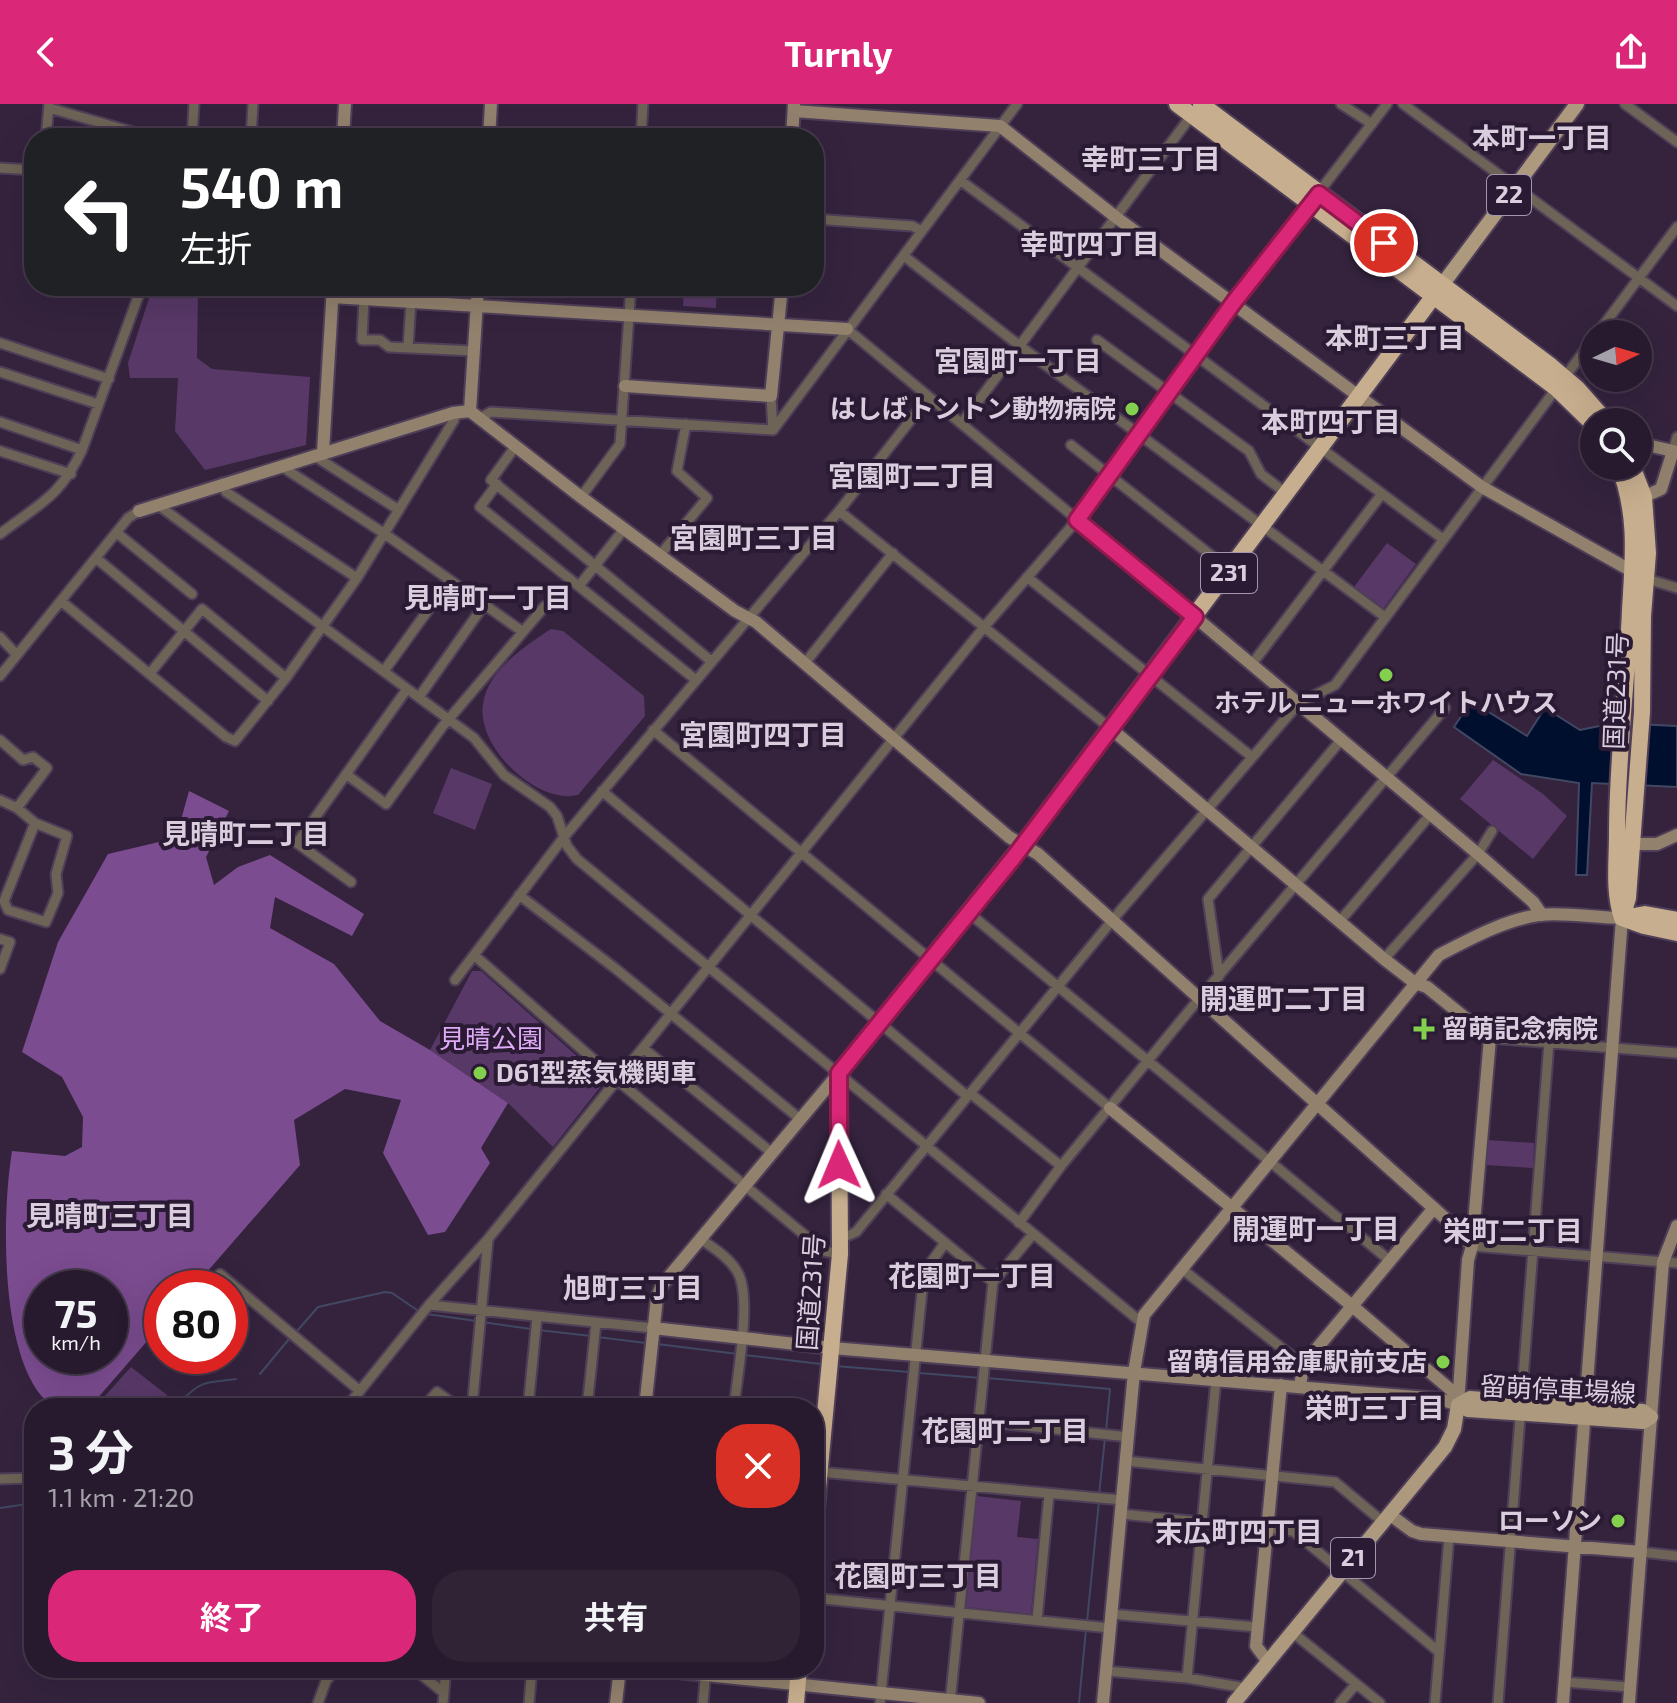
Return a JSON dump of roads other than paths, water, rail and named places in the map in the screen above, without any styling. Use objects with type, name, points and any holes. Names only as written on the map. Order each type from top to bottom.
[{"type":"highway","points":[[1177,104],[1198,108],[1591,408]]},
{"type":"highway","name":"231","points":[[839,1073],[1022,846],[1438,292]]},
{"type":"highway","points":[[1560,382],[1581,408]]},
{"type":"highway","name":"国道231号","points":[[1622,918],[1628,898],[1635,793],[1633,711],[1640,575],[1647,526],[1626,480]]},
{"type":"highway","name":"国道231号","points":[[1634,480],[1637,500]]},
{"type":"highway","name":"国道231号","points":[[1622,918],[1615,897],[1617,793],[1633,711]]},
{"type":"highway","points":[[1622,918],[1645,914],[1677,920]]},
{"type":"highway","points":[[1622,918],[1677,933]]},
{"type":"highway","name":"国道231号","points":[[824,1431],[840,1246],[839,1073]]},
{"type":"highway","points":[[796,1703],[798,1678]]},
{"type":"main road","name":"22","points":[[1438,292],[1577,104]]},
{"type":"main road","name":"留萌停車場線","points":[[1458,1401],[1468,1410],[1521,1408],[1586,1413],[1643,1422],[1651,1417]]},
{"type":"main road","name":"留萌停車場線","points":[[1234,1703],[1445,1447],[1454,1429],[1458,1401]]},
{"type":"street","points":[[193,128],[194,104]]},
{"type":"street","points":[[252,128],[253,104]]},
{"type":"street","points":[[344,128],[345,104]]},
{"type":"street","points":[[490,128],[491,104]]},
{"type":"street","points":[[642,128],[643,104]]},
{"type":"street","points":[[773,430],[1017,104]]},
{"type":"street","points":[[1341,104],[1372,124]]},
{"type":"street","points":[[354,1398],[752,917],[985,626],[1077,520],[1234,302],[1387,104]]},
{"type":"street","points":[[1403,104],[1677,306]]},
{"type":"street","points":[[1625,104],[1677,142]]},
{"type":"street","points":[[47,128],[49,106],[121,128]]},
{"type":"street","points":[[793,128],[794,108],[1000,126],[1117,218],[1482,487],[1640,575],[1677,588]]},
{"type":"street","points":[[962,423],[1198,108]]},
{"type":"street","points":[[0,168],[24,169]]},
{"type":"street","points":[[960,180],[1443,539]]},
{"type":"street","points":[[824,220],[912,226],[922,231]]},
{"type":"street","points":[[1607,320],[1677,227]]},
{"type":"street","points":[[904,256],[1385,617]]},
{"type":"street","points":[[0,534],[44,504],[71,474],[138,296]]},
{"type":"street","points":[[318,454],[333,296]]},
{"type":"street","points":[[351,296],[847,329],[1386,776],[1533,902],[1542,915]]},
{"type":"street","points":[[474,415],[477,296]]},
{"type":"street","points":[[581,497],[620,444],[630,296]]},
{"type":"street","points":[[773,430],[771,396],[781,296]]},
{"type":"street","points":[[364,299],[362,340],[380,340],[389,347],[474,351]]},
{"type":"street","points":[[408,348],[411,301]]},
{"type":"street","points":[[1097,340],[1249,451],[1261,474],[1287,494]]},
{"type":"street","points":[[0,343],[109,379]]},
{"type":"street","points":[[474,955],[617,1080],[824,1251],[840,1246],[856,1232],[1113,920],[1299,703],[1335,685],[1580,356]]},
{"type":"street","points":[[1,374],[98,404]]},
{"type":"street","points":[[625,386],[771,396]]},
{"type":"street","points":[[455,980],[564,837],[839,511],[928,398]]},
{"type":"street","points":[[0,676],[128,518],[139,511],[222,483],[453,413],[474,415],[491,412],[773,430]]},
{"type":"street","points":[[61,601],[151,672],[226,737],[235,741],[286,678],[357,578],[454,420],[453,413]]},
{"type":"street","points":[[474,415],[624,529],[756,622],[1022,846],[1038,854],[1434,1208],[1472,1246],[1677,1263]]},
{"type":"street","points":[[0,422],[82,450]]},
{"type":"street","points":[[660,555],[707,498],[677,471],[686,424]]},
{"type":"street","points":[[1637,500],[1661,489],[1677,437]]},
{"type":"street","points":[[1071,445],[1231,571]]},
{"type":"street","points":[[1652,446],[1675,451]]},
{"type":"street","points":[[515,447],[491,480],[711,661]]},
{"type":"street","points":[[0,451],[71,474]]},
{"type":"street","points":[[318,454],[399,510]]},
{"type":"street","points":[[281,466],[385,534],[523,632]]},
{"type":"street","points":[[222,483],[226,492],[357,578]]},
{"type":"street","points":[[497,484],[480,507],[696,680]]},
{"type":"street","points":[[1252,664],[1381,495]]},
{"type":"street","points":[[158,505],[474,738],[504,775],[550,807],[557,816],[567,846],[577,859],[1141,1322]]},
{"type":"street","points":[[839,511],[1110,728],[1384,959],[1415,983],[1427,987],[1490,1038],[1677,1053]]},
{"type":"street","points":[[579,586],[624,529]]},
{"type":"street","points":[[117,533],[192,594]]},
{"type":"street","points":[[805,663],[893,553]]},
{"type":"street","points":[[96,558],[268,701]]},
{"type":"street","points":[[1027,577],[1252,757]]},
{"type":"street","points":[[384,671],[450,580]]},
{"type":"street","points":[[419,697],[484,605]]},
{"type":"street","points":[[346,774],[386,804],[501,655],[545,606]]},
{"type":"street","points":[[151,672],[202,609],[286,678]]},
{"type":"street","points":[[0,637],[17,655]]},
{"type":"street","points":[[351,882],[297,843],[407,689]]},
{"type":"street","points":[[1019,1223],[1061,1166],[1445,708]]},
{"type":"street","points":[[653,730],[1018,1034],[1351,1305],[1458,1401]]},
{"type":"street","points":[[0,740],[23,760],[33,757],[47,768],[17,808]]},
{"type":"street","points":[[1219,976],[1208,899],[1341,740]]},
{"type":"street","points":[[602,791],[968,1094],[1061,1166]]},
{"type":"street","points":[[0,800],[17,808],[35,823],[67,836],[56,874],[58,893],[46,922],[8,910],[4,901],[35,823]]},
{"type":"street","points":[[1340,921],[1430,815]]},
{"type":"street","points":[[1384,959],[1478,854],[1492,831]]},
{"type":"street","points":[[1630,844],[1657,844],[1677,835]]},
{"type":"street","points":[[519,895],[800,1119]]},
{"type":"street","points":[[969,913],[1389,1260]]},
{"type":"street","points":[[1103,1703],[1141,1322],[1439,955],[1486,932],[1542,915],[1622,918],[1563,1703]]},
{"type":"street","points":[[0,939],[10,942],[0,969]]},
{"type":"street","points":[[1458,1401],[1468,1260],[1472,1246],[1490,1038]]},
{"type":"street","points":[[1498,1703],[1549,1042]]},
{"type":"street","points":[[643,1048],[772,1153]]},
{"type":"street","points":[[646,1398],[657,1298],[662,1285],[839,1073]]},
{"type":"street","points":[[886,1194],[993,1282]]},
{"type":"street","points":[[1300,1387],[1303,1365],[1434,1208]]},
{"type":"street","points":[[1629,1703],[1663,1262],[1677,1226]]},
{"type":"street","points":[[950,1702],[993,1282],[1033,1234]]},
{"type":"street","points":[[473,1398],[488,1239]]},
{"type":"street","points":[[702,1240],[726,1257],[742,1281],[744,1291],[735,1398]]},
{"type":"street","points":[[880,1698],[924,1272],[945,1243]]},
{"type":"street","points":[[1182,1269],[1303,1365]]},
{"type":"street","points":[[248,1297],[360,1391]]},
{"type":"street","points":[[429,1305],[832,1348],[1458,1401]]},
{"type":"street","points":[[529,1398],[537,1317]]},
{"type":"street","points":[[588,1398],[596,1323]]},
{"type":"street","points":[[1187,1678],[1216,1380]]},
{"type":"street","points":[[1268,1662],[1256,1646],[1281,1385]]},
{"type":"street","points":[[978,1421],[1129,1437]]},
{"type":"street","points":[[1126,1461],[1335,1482],[1386,1518],[1412,1531],[1449,1537],[1677,1556]]},
{"type":"street","points":[[824,1472],[1049,1494],[1202,1523],[1293,1531],[1438,1651]]},
{"type":"street","points":[[0,1479],[24,1478]]},
{"type":"street","points":[[1037,1620],[1049,1494]]},
{"type":"street","points":[[1435,1703],[1449,1537]]},
{"type":"street","points":[[824,1599],[1110,1628]]},
{"type":"street","points":[[1111,1614],[1257,1627]]},
{"type":"street","points":[[1292,1632],[1380,1703]]},
{"type":"street","points":[[1106,1671],[1187,1678],[1246,1688]]},
{"type":"street","points":[[318,1703],[328,1678]]},
{"type":"street","points":[[423,1678],[444,1698]]},
{"type":"street","points":[[444,1698],[445,1678]]},
{"type":"street","points":[[529,1703],[531,1678]]},
{"type":"street","points":[[616,1703],[619,1678]]},
{"type":"street","points":[[703,1703],[705,1678]]},
{"type":"street","points":[[805,1678],[880,1698],[979,1703]]},
{"type":"street","points":[[1564,1682],[1630,1687]]},
{"type":"street","points":[[1340,1703],[1356,1684]]},
{"type":"water","points":[[1471,701],[1527,736],[1545,708],[1580,730],[1614,723],[1677,726],[1677,787],[1592,783],[1587,875],[1576,875],[1579,783],[1521,774],[1454,727]]},
{"type":"waterway","points":[[297,1331],[318,1307],[385,1292],[392,1293],[417,1310]]},
{"type":"waterway","points":[[427,1314],[476,1321]]},
{"type":"waterway","points":[[482,1322],[531,1329]]},
{"type":"waterway","points":[[538,1330],[591,1336]]},
{"type":"waterway","points":[[597,1337],[646,1343]]},
{"type":"waterway","points":[[260,1374],[289,1339]]},
{"type":"waterway","points":[[657,1344],[738,1354]]},
{"type":"waterway","points":[[744,1355],[821,1364]]},
{"type":"waterway","points":[[835,1366],[909,1372]]},
{"type":"waterway","points":[[919,1373],[981,1378]]},
{"type":"waterway","points":[[987,1378],[1110,1389],[1106,1431]]},
{"type":"waterway","points":[[185,1398],[202,1385],[236,1379]]},
{"type":"waterway","points":[[1099,1495],[1105,1438]]},
{"type":"waterway","points":[[1087,1622],[1099,1501]]},
{"type":"waterway","points":[[0,1508],[24,1504]]},
{"type":"waterway","points":[[1079,1703],[1086,1629]]},
{"type":"place","name":"はしばトントン動物病院","points":[[1132,409]]},
{"type":"place","name":"ホテル ニューホワイトハウス","points":[[1386,675]]},
{"type":"place","name":"留萌記念病院","points":[[1424,1029]]},
{"type":"place","name":"D61型蒸気機関車","points":[[480,1073]]},
{"type":"place","name":"留萌信用金庫駅前支店","points":[[1443,1362]]},
{"type":"place","name":"ローソン","points":[[1618,1521]]},
{"type":"district","name":"本町一丁目","points":[[1542,138]]},
{"type":"district","name":"幸町三丁目","points":[[1151,159]]},
{"type":"district","name":"幸町四丁目","points":[[1090,244]]},
{"type":"district","name":"本町三丁目","points":[[1395,338]]},
{"type":"district","name":"宮園町一丁目","points":[[1018,361]]},
{"type":"district","name":"本町四丁目","points":[[1331,422]]},
{"type":"district","name":"宮園町二丁目","points":[[912,476]]},
{"type":"district","name":"宮園町三丁目","points":[[754,538]]},
{"type":"district","name":"見晴町一丁目","points":[[488,598]]},
{"type":"district","name":"宮園町四丁目","points":[[763,735]]},
{"type":"district","name":"見晴町二丁目","points":[[246,834]]},
{"type":"district","name":"開運町二丁目","points":[[1284,999]]},
{"type":"district","name":"見晴町三丁目","points":[[110,1216]]},
{"type":"district","name":"開運町一丁目","points":[[1316,1229]]},
{"type":"district","name":"栄町二丁目","points":[[1513,1231]]},
{"type":"district","name":"花園町一丁目","points":[[972,1276]]},
{"type":"district","name":"旭町三丁目","points":[[633,1288]]},
{"type":"district","name":"栄町三丁目","points":[[1375,1408]]},
{"type":"district","name":"花園町二丁目","points":[[1005,1431]]},
{"type":"district","name":"末広町四丁目","points":[[1239,1532]]},
{"type":"district","name":"花園町三丁目","points":[[918,1576]]},
{"type":"park label","name":"見晴公園","points":[[491,1039]]}]
